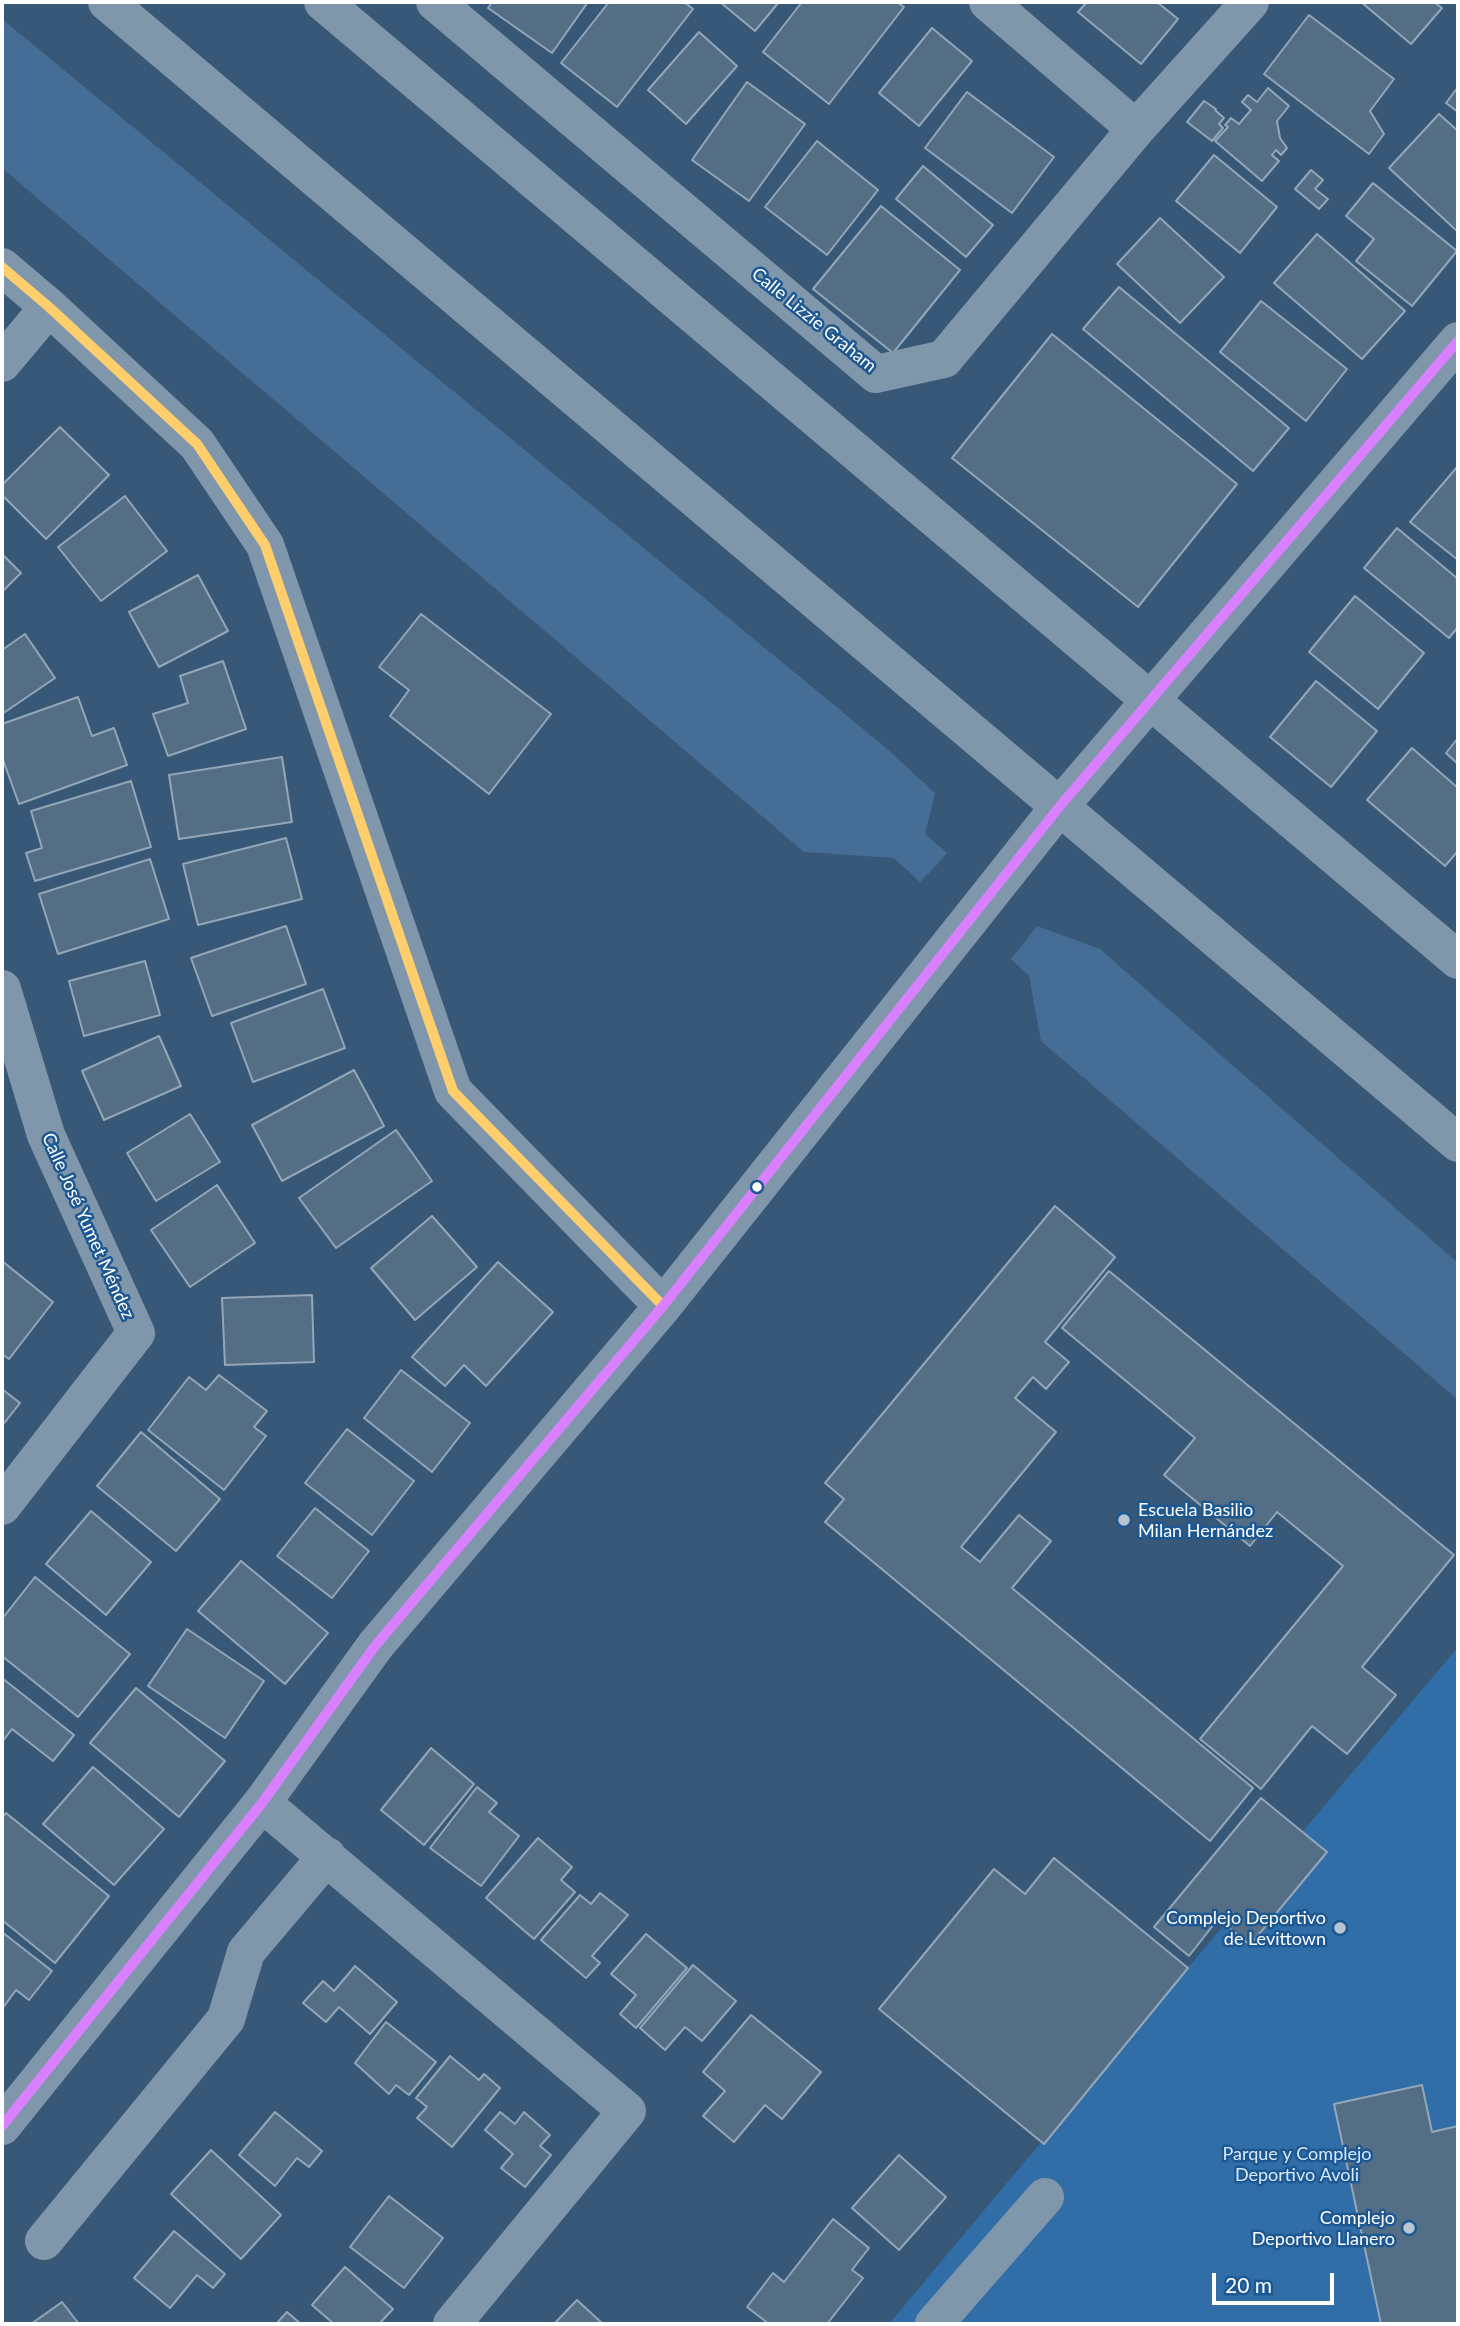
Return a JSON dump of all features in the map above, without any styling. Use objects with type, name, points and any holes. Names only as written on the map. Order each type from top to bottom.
[{"type":"street","points":[[107,2],[1458,1143]]},
{"type":"street","points":[[323,2],[1458,960]]},
{"type":"street","name":"Calle Lizzie Graham","points":[[435,2],[876,374],[944,359],[1136,129],[1250,2]]},
{"type":"street","points":[[988,2],[1136,129]]},
{"type":"street","points":[[2,267],[197,444],[265,545],[453,1091],[663,1306]]},
{"type":"street","points":[[2,363],[49,307]]},
{"type":"street","points":[[2,2126],[262,1803],[375,1646],[663,1306],[1060,806],[1458,341]]},
{"type":"street","name":"Calle José Yumet Méndez","points":[[2,989],[46,1135],[136,1334],[2,1506]]},
{"type":"street","points":[[262,1803],[627,2111],[452,2324]]},
{"type":"street","points":[[44,2241],[226,2019],[246,1952],[327,1856]]},
{"type":"street","points":[[934,2324],[1045,2197]]},
{"type":"green space","name":"Complejo Deportivo de Levittown","points":[[1458,1647],[1458,2324],[889,2324],[985,2209]]},
{"type":"shaded area","points":[[2,19],[885,747],[935,793],[925,834],[947,853],[934,868],[920,882],[894,858],[804,852],[2,168]]},
{"type":"shaded area","points":[[1037,926],[1100,949],[1458,1263],[1458,1400],[1041,1041],[1029,976],[1011,959]]},
{"type":"building","points":[[492,2],[588,2],[552,53],[488,8]]},
{"type":"building","points":[[609,2],[684,2],[693,9],[617,107],[561,63]]},
{"type":"building","points":[[720,2],[779,2],[755,31]]},
{"type":"building","points":[[802,2],[897,2],[904,7],[829,104],[763,52]]},
{"type":"building","points":[[1087,2],[1157,2],[1178,19],[1141,64],[1078,12]]},
{"type":"building","points":[[1361,2],[1434,2],[1442,8],[1411,44]]},
{"type":"building","points":[[1309,15],[1394,79],[1370,111],[1384,134],[1369,154],[1264,74]]},
{"type":"building","points":[[932,28],[972,61],[919,126],[879,93]]},
{"type":"building","points":[[699,32],[737,66],[686,124],[648,90]]},
{"type":"building","points":[[747,82],[805,124],[749,201],[692,160]]},
{"type":"building","points":[[1458,87],[1458,112],[1446,103]]},
{"type":"building","points":[[1268,88],[1289,106],[1277,121],[1280,138],[1287,148],[1281,155],[1276,150],[1272,155],[1279,161],[1262,181],[1215,141],[1228,127],[1225,125],[1231,118],[1239,124],[1251,110],[1242,102],[1248,95],[1257,102]]},
{"type":"building","points":[[967,92],[1054,157],[1012,213],[925,148]]},
{"type":"building","points":[[1204,101],[1224,118],[1219,124],[1223,128],[1212,141],[1187,122]]},
{"type":"building","points":[[1439,114],[1458,131],[1458,232],[1389,168]]},
{"type":"building","points":[[817,141],[878,190],[827,255],[765,207]]},
{"type":"building","points":[[1214,155],[1277,207],[1240,253],[1176,201]]},
{"type":"building","points":[[923,166],[993,225],[966,257],[896,199]]},
{"type":"building","points":[[1311,170],[1323,180],[1315,189],[1328,199],[1319,209],[1295,189]]},
{"type":"building","points":[[1373,183],[1457,251],[1412,306],[1356,261],[1374,239],[1346,216]]},
{"type":"building","points":[[881,206],[960,270],[893,353],[813,289]]},
{"type":"building","points":[[1160,218],[1224,277],[1180,323],[1117,264]]},
{"type":"building","points":[[1317,234],[1405,311],[1362,359],[1274,283]]},
{"type":"building","points":[[1119,287],[1289,428],[1253,471],[1083,329]]},
{"type":"building","points":[[1261,301],[1347,369],[1306,421],[1220,352]]},
{"type":"building","points":[[1052,334],[1237,484],[1138,607],[952,458]]},
{"type":"building","points":[[60,427],[109,475],[46,539],[2,495],[2,485]]},
{"type":"building","points":[[1458,466],[1458,560],[1410,522]]},
{"type":"building","points":[[125,496],[167,551],[101,601],[58,547]]},
{"type":"building","points":[[1397,528],[1458,579],[1458,627],[1449,638],[1364,568]]},
{"type":"building","points":[[2,554],[21,573],[2,592]]},
{"type":"building","points":[[198,575],[228,631],[159,667],[129,612]]},
{"type":"building","points":[[1355,596],[1424,653],[1378,709],[1309,652]]},
{"type":"building","points":[[421,614],[551,714],[489,794],[390,716],[409,690],[379,667]]},
{"type":"building","points":[[25,634],[55,678],[2,714],[2,650]]},
{"type":"building","points":[[223,661],[246,729],[168,756],[153,714],[188,703],[180,676]]},
{"type":"building","points":[[1316,681],[1377,731],[1331,787],[1270,737]]},
{"type":"building","points":[[78,697],[92,736],[114,728],[127,765],[19,804],[2,757],[2,724]]},
{"type":"building","points":[[1458,738],[1458,764],[1446,753]]},
{"type":"building","points":[[1412,748],[1458,788],[1458,851],[1445,866],[1367,800]]},
{"type":"building","points":[[282,757],[292,822],[179,839],[169,775]]},
{"type":"building","points":[[131,781],[151,847],[35,881],[26,853],[42,848],[31,811]]},
{"type":"building","points":[[286,838],[302,899],[198,925],[183,864]]},
{"type":"building","points":[[150,859],[169,919],[58,954],[39,894]]},
{"type":"building","points":[[286,926],[306,984],[212,1016],[191,958]]},
{"type":"building","points":[[145,961],[160,1015],[84,1036],[69,981]]},
{"type":"building","points":[[323,989],[345,1048],[253,1082],[231,1023]]},
{"type":"building","points":[[159,1036],[181,1086],[104,1120],[82,1071]]},
{"type":"building","points":[[354,1070],[384,1126],[282,1181],[252,1125]]},
{"type":"building","points":[[190,1114],[220,1162],[156,1201],[127,1153]]},
{"type":"building","points":[[396,1130],[432,1181],[336,1248],[299,1198]]},
{"type":"building","points":[[217,1185],[255,1243],[190,1287],[151,1230]]},
{"type":"building","points":[[1055,1206],[1115,1257],[1045,1342],[1069,1362],[1046,1389],[1033,1377],[1015,1398],[1056,1432],[961,1547],[980,1562],[1019,1515],[1051,1541],[1012,1588],[1253,1788],[1210,1841],[825,1522],[844,1499],[825,1483]]},
{"type":"building","points":[[432,1216],[477,1267],[415,1320],[371,1268]]},
{"type":"building","points":[[2,1261],[53,1302],[9,1359],[2,1354]]},
{"type":"building","points":[[498,1262],[553,1312],[486,1386],[464,1365],[445,1386],[412,1357]]},
{"type":"building","points":[[1109,1271],[1454,1555],[1362,1667],[1396,1695],[1347,1754],[1312,1726],[1261,1789],[1200,1739],[1343,1566],[1277,1512],[1250,1546],[1164,1475],[1195,1438],[1062,1328]]},
{"type":"building","points":[[312,1295],[314,1362],[225,1365],[222,1298]]},
{"type":"building","points":[[401,1370],[470,1423],[432,1472],[364,1418]]},
{"type":"building","points":[[219,1375],[267,1411],[254,1427],[266,1436],[224,1490],[148,1430],[189,1377],[206,1390]]},
{"type":"building","points":[[2,1389],[20,1403],[2,1426]]},
{"type":"building","points":[[347,1429],[414,1481],[372,1535],[305,1483]]},
{"type":"building","points":[[141,1432],[220,1499],[176,1551],[97,1486]]},
{"type":"building","points":[[315,1508],[369,1551],[332,1598],[277,1556]]},
{"type":"building","points":[[91,1511],[151,1562],[106,1615],[46,1564]]},
{"type":"building","points":[[241,1561],[328,1633],[285,1684],[198,1611]]},
{"type":"building","points":[[35,1577],[130,1654],[78,1717],[2,1656],[2,1619]]},
{"type":"building","points":[[187,1629],[264,1681],[225,1738],[148,1686]]},
{"type":"building","points":[[2,1678],[74,1735],[53,1761],[12,1729],[2,1742]]},
{"type":"building","points":[[136,1688],[225,1761],[179,1817],[90,1743]]},
{"type":"building","points":[[431,1748],[474,1784],[424,1845],[381,1810]]},
{"type":"building","points":[[93,1767],[164,1829],[114,1885],[43,1824]]},
{"type":"building","points":[[477,1787],[497,1803],[489,1812],[519,1836],[481,1886],[430,1848]]},
{"type":"building","points":[[1261,1798],[1327,1852],[1250,1945],[1218,1919],[1189,1956],[1154,1927]]},
{"type":"building","points":[[6,1813],[109,1896],[55,1963],[2,1920],[2,1818]]},
{"type":"building","points":[[538,1838],[572,1867],[561,1880],[575,1892],[534,1939],[486,1898]]},
{"type":"building","points":[[1054,1858],[1188,1968],[1044,2144],[879,2009],[994,1869],[1025,1894]]},
{"type":"building","points":[[600,1893],[628,1915],[592,1956],[600,1963],[586,1978],[541,1940],[580,1895],[591,1904]]},
{"type":"building","points":[[2,1932],[52,1971],[29,2000],[16,1990],[2,2009]]},
{"type":"building","points":[[646,1934],[687,1968],[636,2028],[620,2014],[636,1995],[611,1974]]},
{"type":"building","points":[[693,1965],[736,2001],[702,2041],[685,2027],[665,2050],[640,2028]]},
{"type":"building","points":[[355,1966],[397,2002],[370,2034],[339,2007],[326,2022],[303,2003],[323,1981],[334,1991]]},
{"type":"building","points":[[751,2015],[821,2072],[782,2119],[765,2105],[734,2142],[703,2116],[725,2091],[703,2072]]},
{"type":"building","points":[[386,2022],[436,2062],[409,2095],[396,2085],[389,2094],[355,2063]]},
{"type":"building","points":[[450,2056],[479,2080],[484,2074],[500,2088],[452,2147],[417,2118],[427,2107],[416,2098]]},
{"type":"building","name":"Complejo Deportivo Llanero","points":[[1422,2085],[1432,2132],[1458,2126],[1458,2324],[1381,2324],[1334,2104]]},
{"type":"building","points":[[275,2112],[322,2151],[309,2167],[297,2158],[275,2186],[239,2155]]},
{"type":"building","points":[[500,2112],[515,2124],[524,2112],[550,2135],[540,2146],[551,2155],[525,2187],[501,2168],[513,2154],[485,2130]]},
{"type":"building","points":[[211,2150],[281,2215],[241,2259],[171,2194]]},
{"type":"building","points":[[899,2155],[946,2197],[899,2250],[852,2208]]},
{"type":"building","points":[[389,2196],[443,2238],[404,2288],[350,2247]]},
{"type":"building","points":[[833,2219],[869,2248],[852,2270],[863,2278],[827,2324],[769,2324],[747,2307],[773,2273],[784,2282]]},
{"type":"building","points":[[174,2231],[225,2274],[213,2288],[197,2275],[170,2308],[134,2278]]},
{"type":"building","points":[[345,2267],[393,2309],[379,2324],[334,2324],[312,2305]]},
{"type":"building","points":[[577,2300],[603,2324],[554,2324]]},
{"type":"building","points":[[62,2302],[79,2324],[31,2324]]},
{"type":"building","points":[[287,2312],[301,2324],[276,2324]]},
{"type":"transit line","points":[[2,267],[197,444],[265,545],[453,1091],[663,1306]]},
{"type":"transit line","points":[[2,2126],[262,1803],[375,1646],[663,1306],[1060,806],[1458,341]]},
{"type":"place","name":"Escuela Basilio Milan Hernández","points":[[1124,1520]]},
{"type":"place","name":"Complejo Deportivo de Levittown","points":[[1340,1928]]},
{"type":"place","name":"Complejo Deportivo Llanero","points":[[1409,2228]]},
{"type":"park label","name":"Parque y Complejo Deportivo Avoli","points":[[1297,2164]]}]
